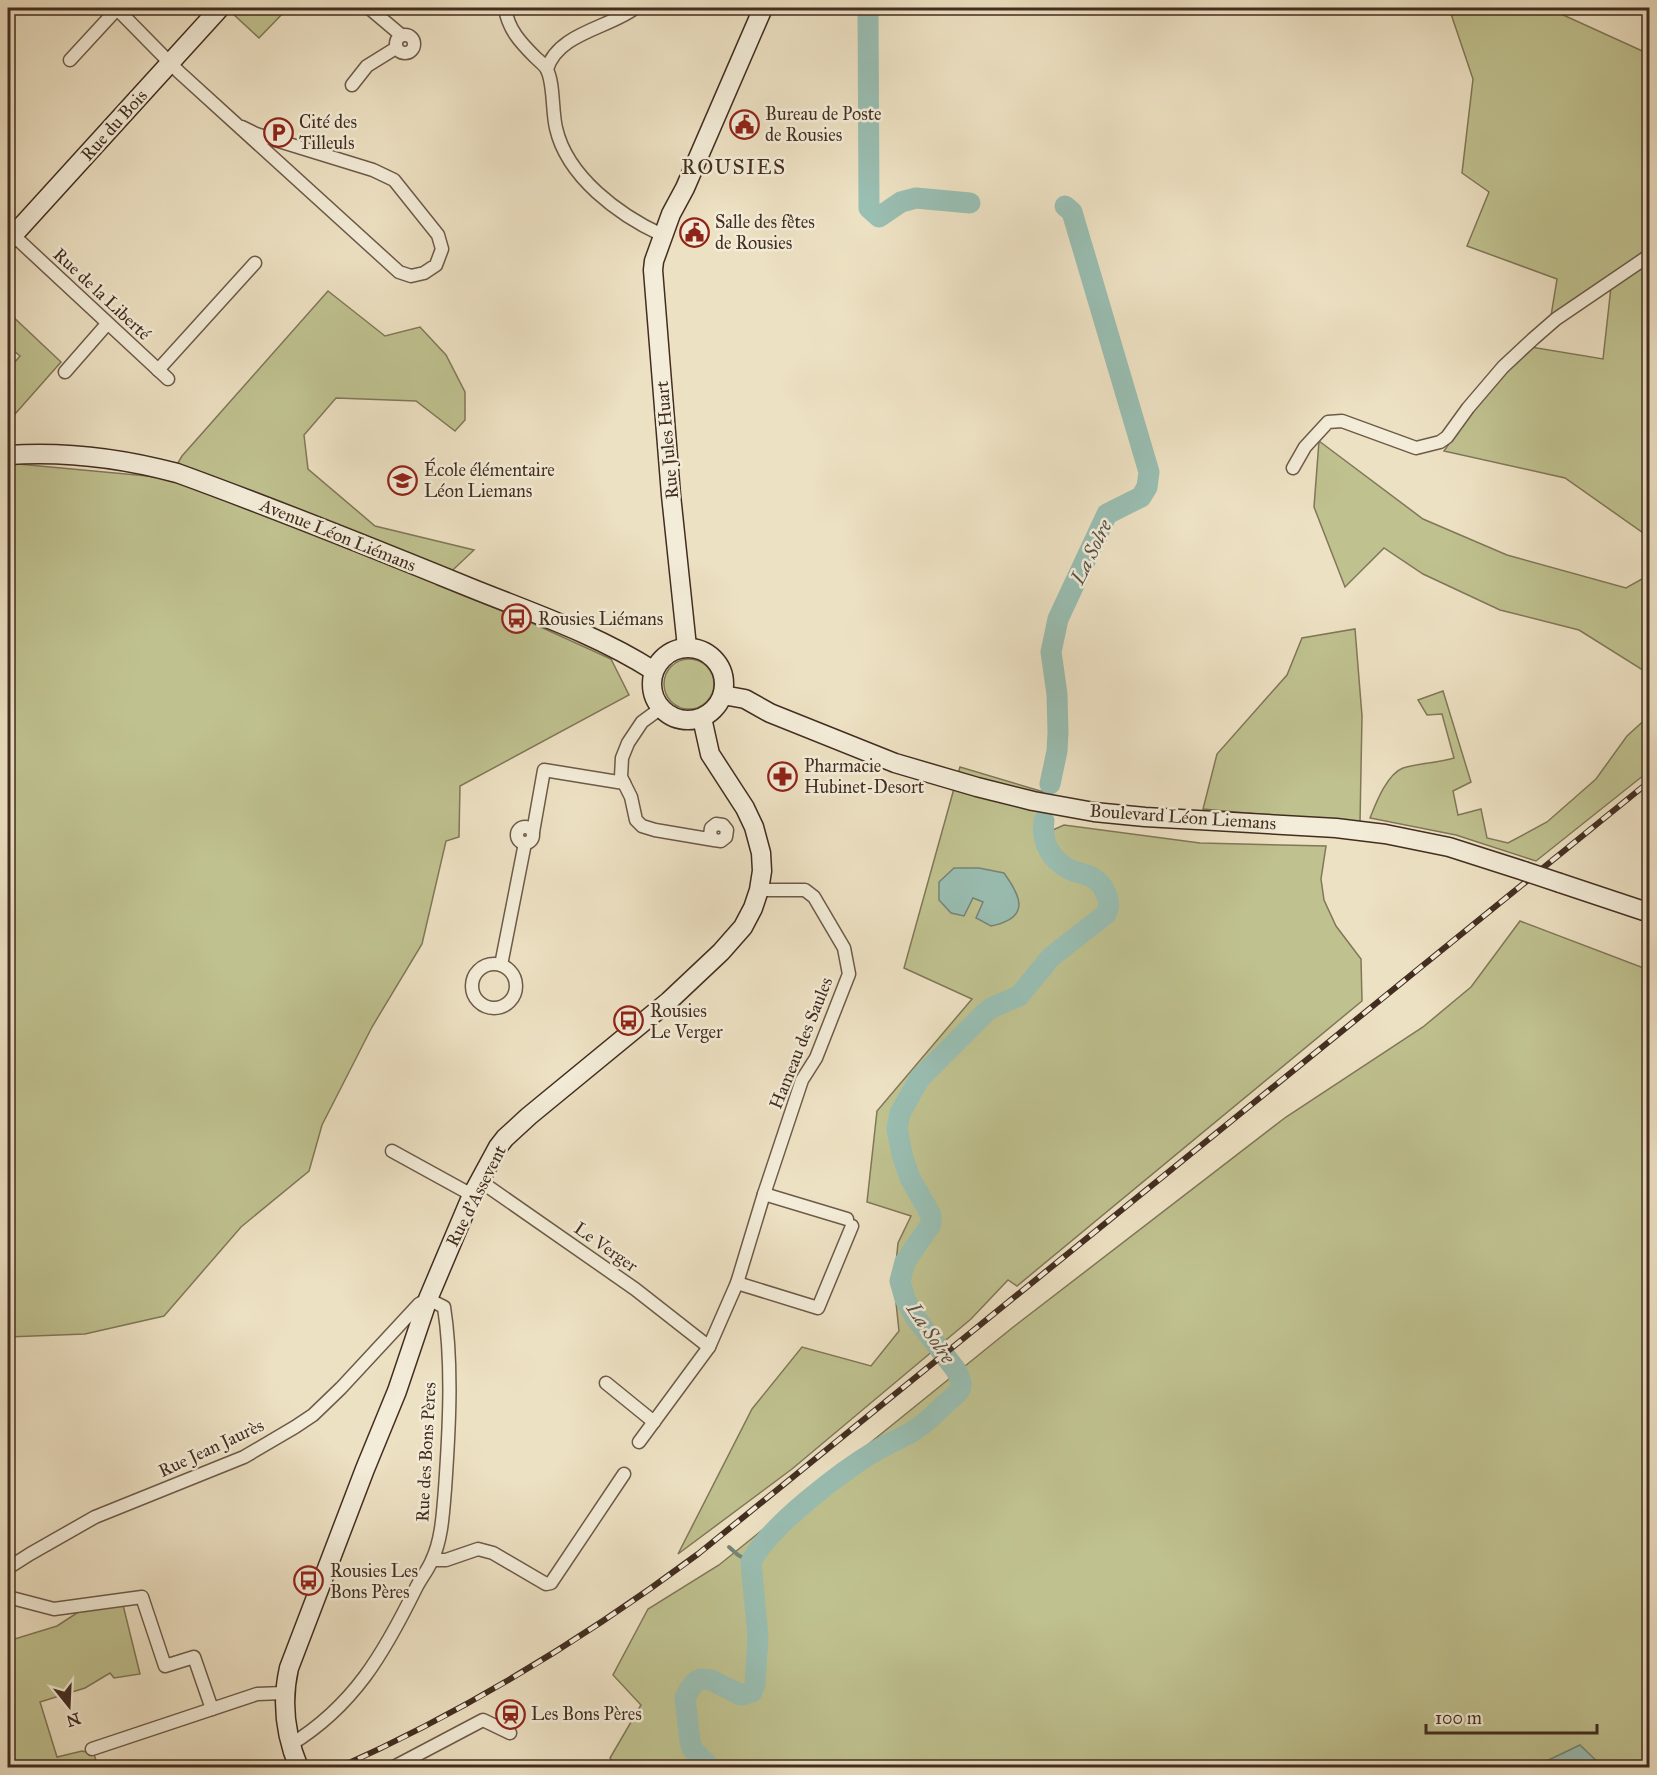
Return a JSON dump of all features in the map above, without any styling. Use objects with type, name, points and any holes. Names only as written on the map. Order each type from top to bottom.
[{"type":"street","points":[[70,60],[118,8],[170,62],[399,272],[411,276],[424,273],[436,265],[441,249],[438,235],[394,180],[373,170],[256,134],[242,127]]},
{"type":"street","name":"Rue du Bois","points":[[10,238],[219,8]]},
{"type":"street","points":[[369,8],[401,35],[410,36],[414,41],[414,47],[407,53],[400,52],[396,48],[396,39],[401,35]]},
{"type":"street","points":[[505,8],[511,29],[547,69],[551,79],[552,109],[556,130],[566,156],[589,184],[624,215],[662,235]]},
{"type":"street","points":[[547,69],[554,55],[575,38],[613,22],[635,8]]},
{"type":"street","name":"Rue Jules Huart","points":[[687,647],[671,495],[653,270],[662,235],[685,188],[763,8]]},
{"type":"street","points":[[352,85],[367,66],[396,48]]},
{"type":"street","name":"Rue de la Liberté","points":[[10,238],[168,379]]},
{"type":"street","points":[[1293,468],[1305,447],[1328,422],[1342,421],[1416,448],[1440,442],[1447,437],[1503,367],[1533,339],[1556,319],[1650,255]]},
{"type":"street","points":[[158,370],[255,262]]},
{"type":"street","points":[[65,372],[107,324]]},
{"type":"street","name":"Avenue Léon Liémans","points":[[8,455],[41,453],[76,455],[148,465],[177,472],[351,539],[603,642],[654,671]]},
{"type":"street","points":[[687,647],[704,651],[718,663],[724,677],[723,695],[718,706],[702,718],[687,720],[678,719],[661,708],[652,689],[654,671],[666,655],[674,650],[687,647]]},
{"type":"street","name":"Boulevard Léon Liemans","points":[[723,695],[745,699],[770,712],[895,763],[1033,801],[1094,812],[1145,817],[1341,828],[1386,834],[1458,850],[1650,913]]},
{"type":"street","points":[[661,708],[642,722],[628,743],[620,769],[621,777],[631,797],[636,820],[642,826],[714,840]]},
{"type":"street","name":"Rue d'Assevent","points":[[299,1767],[290,1745],[285,1718],[284,1693],[289,1668],[397,1391],[428,1299],[476,1188],[505,1138],[565,1086],[659,1011],[722,952],[742,927],[753,908],[762,872],[761,853],[754,827],[745,808],[710,754],[702,718]]},
{"type":"street","points":[[501,965],[525,843],[533,839],[544,770],[624,783]]},
{"type":"street","name":"Hameau des Saules","points":[[759,890],[805,890],[814,897],[844,948],[849,974],[816,1058],[802,1080],[764,1194]]},
{"type":"street","name":"Le Verger","points":[[392,1150],[476,1188],[635,1289],[709,1347]]},
{"type":"street","points":[[639,1442],[709,1347],[736,1283],[764,1194],[849,1222],[818,1308],[736,1283]]},
{"type":"street","name":"Rue des Bons Pères","points":[[290,1745],[325,1721],[361,1684],[393,1634],[433,1560],[439,1536],[446,1470],[448,1331],[444,1307],[428,1299]]},
{"type":"street","name":"Rue Jean Jaurès","points":[[8,1568],[95,1518],[244,1457],[314,1415],[403,1320],[419,1304],[428,1299]]},
{"type":"street","points":[[606,1383],[654,1422]]},
{"type":"street","points":[[433,1560],[446,1560],[478,1549],[493,1553],[546,1584],[551,1583],[624,1474]]},
{"type":"street","points":[[8,1597],[54,1609],[142,1597],[165,1666],[194,1657],[212,1709]]},
{"type":"street","points":[[92,1749],[257,1694],[284,1693]]},
{"type":"street","points":[[392,1767],[483,1719],[510,1733]]},
{"type":"green space","points":[[237,8],[288,8],[259,38],[232,13]]},
{"type":"green space","points":[[1449,8],[1561,8],[1561,14],[1649,54],[1649,537],[1565,478],[1444,451],[1485,392],[1531,347],[1603,359],[1611,287],[1551,316],[1557,279],[1467,246],[1489,192],[1462,173],[1473,79]]},
{"type":"green space","points":[[328,291],[385,336],[420,327],[446,355],[465,392],[465,420],[455,431],[416,401],[336,398],[304,435],[308,469],[375,526],[474,550],[437,585],[523,619],[611,659],[629,695],[460,786],[459,837],[446,841],[422,944],[372,1027],[322,1125],[309,1171],[241,1227],[164,1316],[85,1334],[8,1337],[8,465],[18,464],[169,478],[182,456]]},
{"type":"green space","points":[[8,312],[61,362],[8,422],[8,391],[15,384],[11,381],[14,377],[8,370],[20,356],[13,350],[8,355]]},
{"type":"green space","points":[[1319,441],[1423,519],[1507,555],[1626,588],[1649,575],[1649,674],[1579,630],[1500,610],[1423,574],[1384,548],[1345,587],[1314,507]]},
{"type":"green space","points":[[1355,629],[1362,716],[1360,823],[1203,809],[1217,754],[1287,675],[1302,638]]},
{"type":"green space","points":[[684,659],[694,659],[707,666],[714,679],[714,689],[707,702],[694,709],[684,709],[675,705],[668,698],[664,689],[664,679],[668,670],[675,663]]},
{"type":"green space","points":[[1443,691],[1471,782],[1453,791],[1458,815],[1481,809],[1487,838],[1508,843],[1547,822],[1596,779],[1627,736],[1649,716],[1649,771],[1536,861],[1456,835],[1370,818],[1383,790],[1397,771],[1409,766],[1454,758],[1442,714],[1427,715],[1418,700]]},
{"type":"green space","points":[[960,767],[1044,792],[1037,837],[1064,825],[1200,843],[1326,846],[1321,879],[1324,900],[1336,926],[1361,959],[1362,1001],[1017,1286],[1008,1280],[971,1319],[792,1469],[678,1554],[752,1409],[802,1347],[871,1366],[899,1331],[894,1284],[898,1243],[911,1216],[867,1202],[877,1111],[972,999],[904,968]]},
{"type":"green space","points":[[1520,921],[1649,970],[1649,1767],[618,1768],[610,1758],[641,1705],[613,1675],[648,1609],[719,1565],[1012,1328],[1286,1117],[1423,1027],[1471,987]]},
{"type":"green space","points":[[123,1605],[140,1674],[114,1678],[110,1673],[85,1688],[40,1702],[57,1757],[82,1751],[94,1754],[98,1767],[8,1768],[8,1641],[57,1626],[83,1609]]},
{"type":"water","points":[[954,868],[979,868],[1004,873],[1018,899],[1017,913],[1012,918],[991,926],[976,918],[983,902],[973,898],[964,916],[951,913],[939,900],[939,882]]},
{"type":"water","points":[[1580,1745],[1603,1767],[1540,1767],[1542,1763]]},
{"type":"waterway","name":"La Solre","points":[[868,8],[869,208],[879,217],[901,202],[916,198],[970,203]]},
{"type":"waterway","name":"La Solre","points":[[1050,784],[1057,751],[1058,732],[1057,694],[1051,652],[1058,619],[1107,514],[1141,497],[1147,487],[1149,472],[1072,212],[1065,206]]},
{"type":"waterway","name":"La Solre","points":[[711,1768],[693,1750],[690,1742],[685,1698],[695,1682],[701,1679],[711,1680],[741,1695],[752,1692],[755,1685],[758,1637],[751,1562],[760,1548],[773,1532],[826,1485],[877,1450],[920,1427],[954,1396],[961,1386],[956,1370],[915,1317],[905,1299],[900,1281],[905,1262],[931,1224],[931,1215],[910,1178],[897,1129],[900,1113],[920,1078],[985,1013],[1019,996],[1051,957],[1106,914],[1107,898],[1099,882],[1058,862],[1046,843],[1044,821]]},
{"type":"waterway","points":[[729,1547],[751,1562]]},
{"type":"railway","points":[[338,1768],[386,1746],[524,1671],[612,1615],[698,1554],[1650,781]]},
{"type":"place","name":"Bureau de Poste de Rousies","points":[[744,124]]},
{"type":"place","name":"Cité des Tilleuls","points":[[278,132]]},
{"type":"place","name":"Salle des fêtes de Rousies","points":[[694,232]]},
{"type":"place","name":"École élémentaire Léon Liemans","points":[[403,480]]},
{"type":"place","name":"Rousies Liémans","points":[[517,619]]},
{"type":"place","name":"Pharmacie Hubinet-Desort","points":[[783,776]]},
{"type":"place","name":"Rousies Le Verger","points":[[629,1021]]},
{"type":"place","name":"Rousies Les Bons Pères","points":[[309,1581]]},
{"type":"place","name":"Les Bons Pères","points":[[510,1714]]},
{"type":"district","name":"ROUSIES","points":[[734,167]]}]
